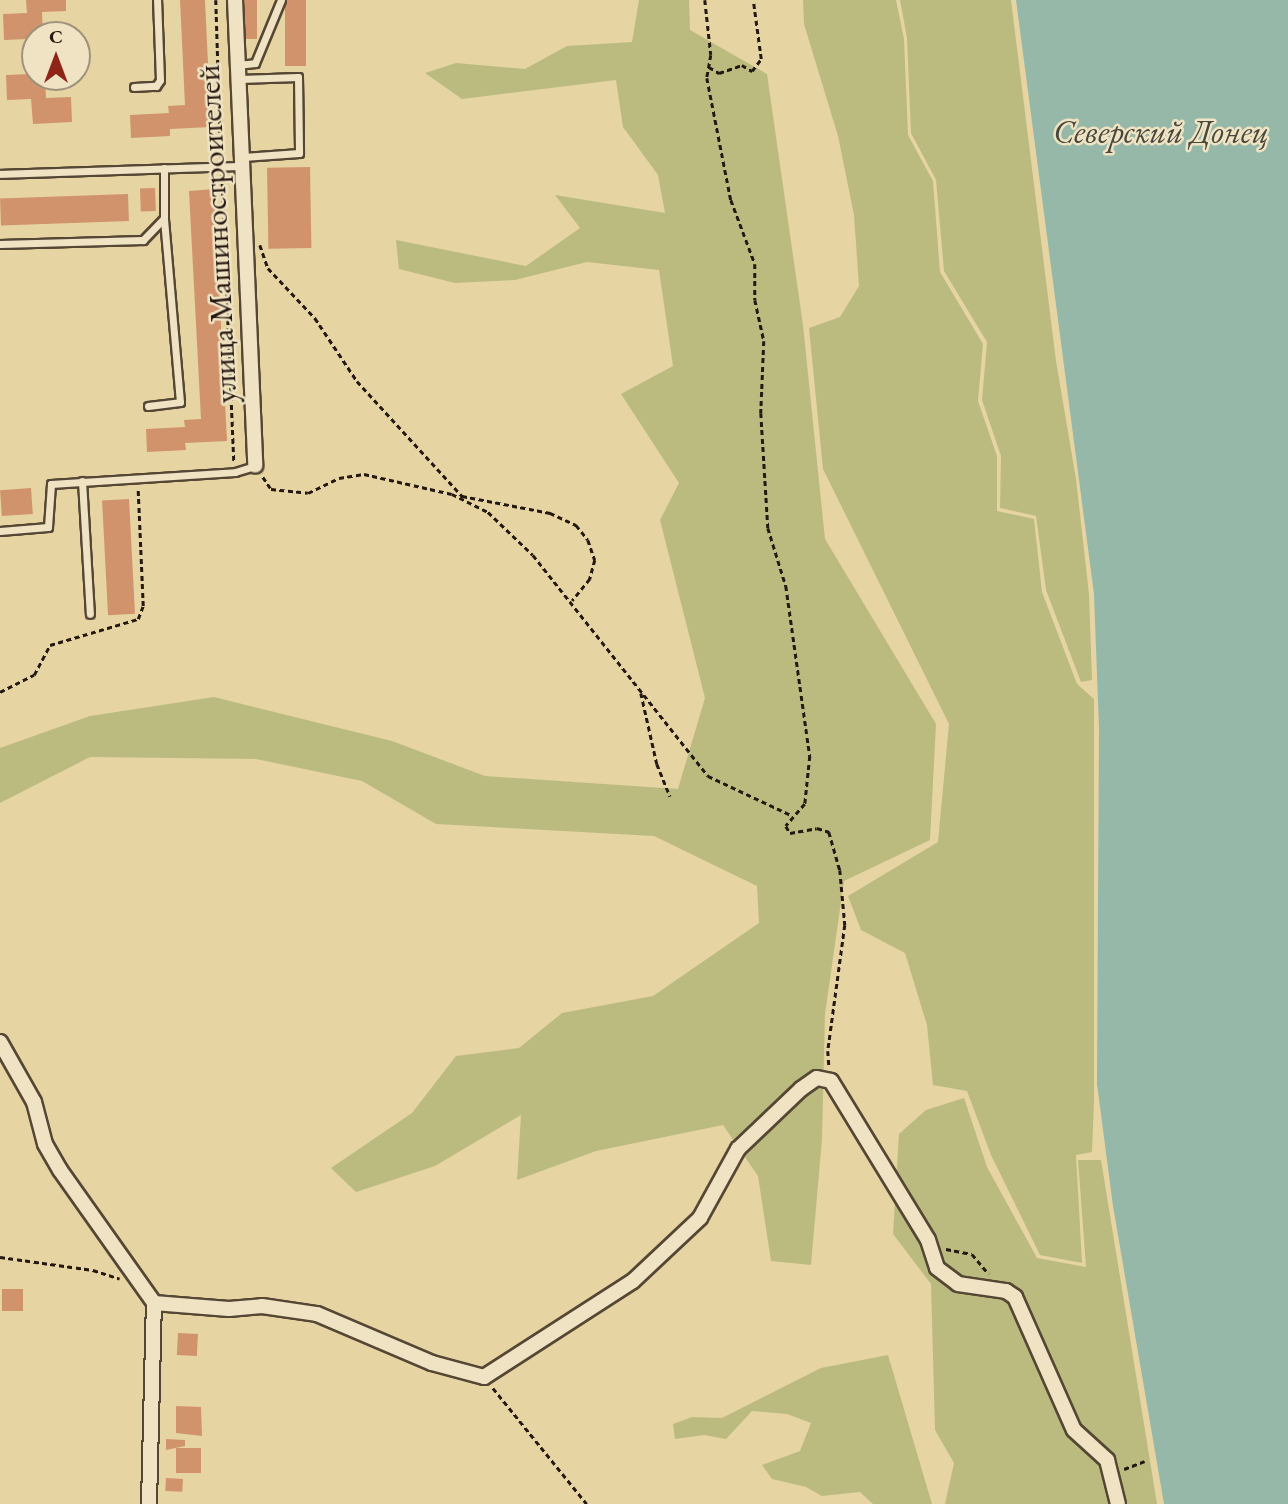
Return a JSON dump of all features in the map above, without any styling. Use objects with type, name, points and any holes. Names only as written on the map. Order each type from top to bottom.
[{"type":"street","name":"улица Машиностроителей","points":[[235,0],[255,466]]},
{"type":"street","points":[[0,1042],[34,1102],[45,1144],[55,1161],[154,1303],[149,1504]]},
{"type":"street","points":[[154,1303],[229,1309],[262,1306],[317,1314],[432,1363],[484,1377],[633,1281],[700,1218],[738,1149],[801,1089],[817,1078],[831,1081],[928,1240],[945,1277],[957,1284],[1006,1291],[1015,1297],[1074,1430],[1107,1460],[1118,1504]]},
{"type":"lane","points":[[134,87],[156,86],[160,80],[157,0]]},
{"type":"lane","points":[[238,72],[255,63],[281,0]]},
{"type":"lane","points":[[0,174],[222,166],[299,153],[298,77],[238,72]]},
{"type":"lane","points":[[148,405],[180,402],[164,218],[164,169]]},
{"type":"lane","points":[[0,244],[143,240],[164,218]]},
{"type":"lane","points":[[0,531],[48,527],[51,484],[235,472],[255,466]]},
{"type":"lane","points":[[82,481],[90,614]]},
{"type":"path","points":[[216,0],[235,472]]},
{"type":"path","points":[[705,0],[709,67],[707,78],[731,200],[755,264],[755,300],[764,341],[761,413],[768,528],[786,586],[801,677],[800,705],[805,716],[810,786],[805,804],[792,815],[786,826],[790,833],[817,828],[829,832],[839,870],[845,925],[828,1051],[831,1081]]},
{"type":"path","points":[[709,67],[719,73],[742,65],[752,71],[761,59],[753,0]]},
{"type":"path","points":[[260,245],[268,268],[285,289],[316,318],[388,418],[463,496]]},
{"type":"path","points":[[255,466],[271,489],[308,493],[339,478],[364,474],[550,513],[576,525],[588,540],[595,560],[590,579],[572,601]]},
{"type":"path","points":[[0,692],[34,675],[50,645],[138,619],[143,606],[138,478]]},
{"type":"path","points":[[452,494],[506,527],[572,601],[605,650],[708,776],[792,815]]},
{"type":"path","points":[[640,690],[657,764],[670,797]]},
{"type":"path","points":[[928,1240],[936,1247],[972,1254],[996,1278]]},
{"type":"path","points":[[0,1257],[93,1270],[142,1285]]},
{"type":"path","points":[[484,1377],[587,1504]]},
{"type":"path","points":[[1111,1474],[1146,1461]]},
{"type":"green space","points":[[639,0],[689,0],[690,30],[767,74],[803,325],[825,539],[936,724],[930,840],[844,881],[825,1014],[822,1139],[811,1265],[771,1261],[758,1176],[723,1125],[596,1151],[517,1180],[521,1115],[435,1166],[356,1192],[331,1168],[412,1113],[456,1056],[519,1048],[562,1013],[653,996],[759,923],[757,886],[654,836],[436,824],[362,781],[256,759],[90,757],[0,803],[0,748],[90,716],[214,697],[392,741],[485,776],[678,789],[705,698],[660,520],[679,483],[621,394],[673,366],[659,270],[587,262],[515,280],[455,283],[399,269],[396,240],[526,266],[580,228],[555,195],[665,213],[658,175],[623,127],[616,80],[462,99],[425,73],[456,63],[525,69],[567,46],[632,42]]},
{"type":"green space","points":[[803,0],[896,0],[904,39],[908,135],[933,181],[940,272],[983,344],[978,401],[997,456],[997,511],[1034,519],[1042,592],[1077,684],[1094,699],[1094,1102],[1092,1152],[1076,1155],[1082,1263],[1040,1255],[991,1155],[967,1091],[933,1085],[927,1025],[905,953],[861,930],[848,896],[938,842],[949,724],[823,469],[809,328],[840,317],[859,286],[854,215],[838,136],[804,24]]},
{"type":"green space","points":[[900,0],[1011,0],[1056,361],[1076,479],[1089,594],[1092,680],[1081,682],[1046,590],[1036,516],[1000,508],[1001,456],[982,400],[987,342],[944,271],[936,180],[911,133],[907,38]]},
{"type":"green space","points":[[964,1098],[987,1167],[1037,1258],[1086,1267],[1078,1160],[1101,1160],[1157,1504],[945,1504],[954,1463],[935,1430],[931,1284],[893,1234],[899,1134],[926,1110]]},
{"type":"green space","points":[[888,1355],[932,1504],[873,1504],[860,1492],[822,1496],[806,1487],[772,1479],[762,1465],[800,1451],[811,1423],[787,1414],[752,1411],[726,1439],[704,1435],[675,1439],[673,1424],[692,1417],[722,1418],[821,1368]]},
{"type":"water","name":"Северский Донец","points":[[1016,0],[1288,0],[1288,1504],[1164,1504],[1113,1206],[1097,1084],[1099,729],[1094,594]]},
{"type":"building","points":[[26,0],[66,0],[66,11],[42,12],[42,21],[21,21],[21,39],[4,40],[3,14],[27,13]]},
{"type":"building","points":[[180,0],[205,0],[211,127],[170,129],[170,136],[131,138],[130,115],[169,113],[168,106],[185,105]]},
{"type":"building","points":[[239,0],[257,0],[257,39],[239,39]]},
{"type":"building","points":[[285,0],[306,0],[306,66],[285,66]]},
{"type":"building","points":[[21,74],[21,91],[46,91],[46,98],[71,97],[72,122],[33,124],[31,99],[7,100],[6,75]]},
{"type":"building","points":[[310,167],[311,248],[268,249],[267,168]]},
{"type":"building","points":[[155,188],[156,211],[141,212],[140,189]]},
{"type":"building","points":[[214,189],[227,441],[185,443],[186,450],[147,452],[146,429],[185,427],[184,420],[201,419],[189,191]]},
{"type":"building","points":[[128,194],[129,221],[1,225],[0,198]]},
{"type":"building","points":[[31,488],[33,514],[2,516],[0,490]]},
{"type":"building","points":[[129,499],[135,614],[108,615],[102,500]]},
{"type":"building","points":[[2,1289],[23,1289],[23,1311],[2,1311]]},
{"type":"building","points":[[178,1333],[198,1334],[197,1356],[177,1355]]},
{"type":"building","points":[[176,1406],[201,1407],[202,1436],[176,1433]]},
{"type":"building","points":[[166,1439],[185,1440],[185,1446],[166,1450]]},
{"type":"building","points":[[176,1448],[201,1448],[201,1473],[176,1473]]},
{"type":"building","points":[[166,1478],[183,1479],[182,1492],[165,1491]]}]
